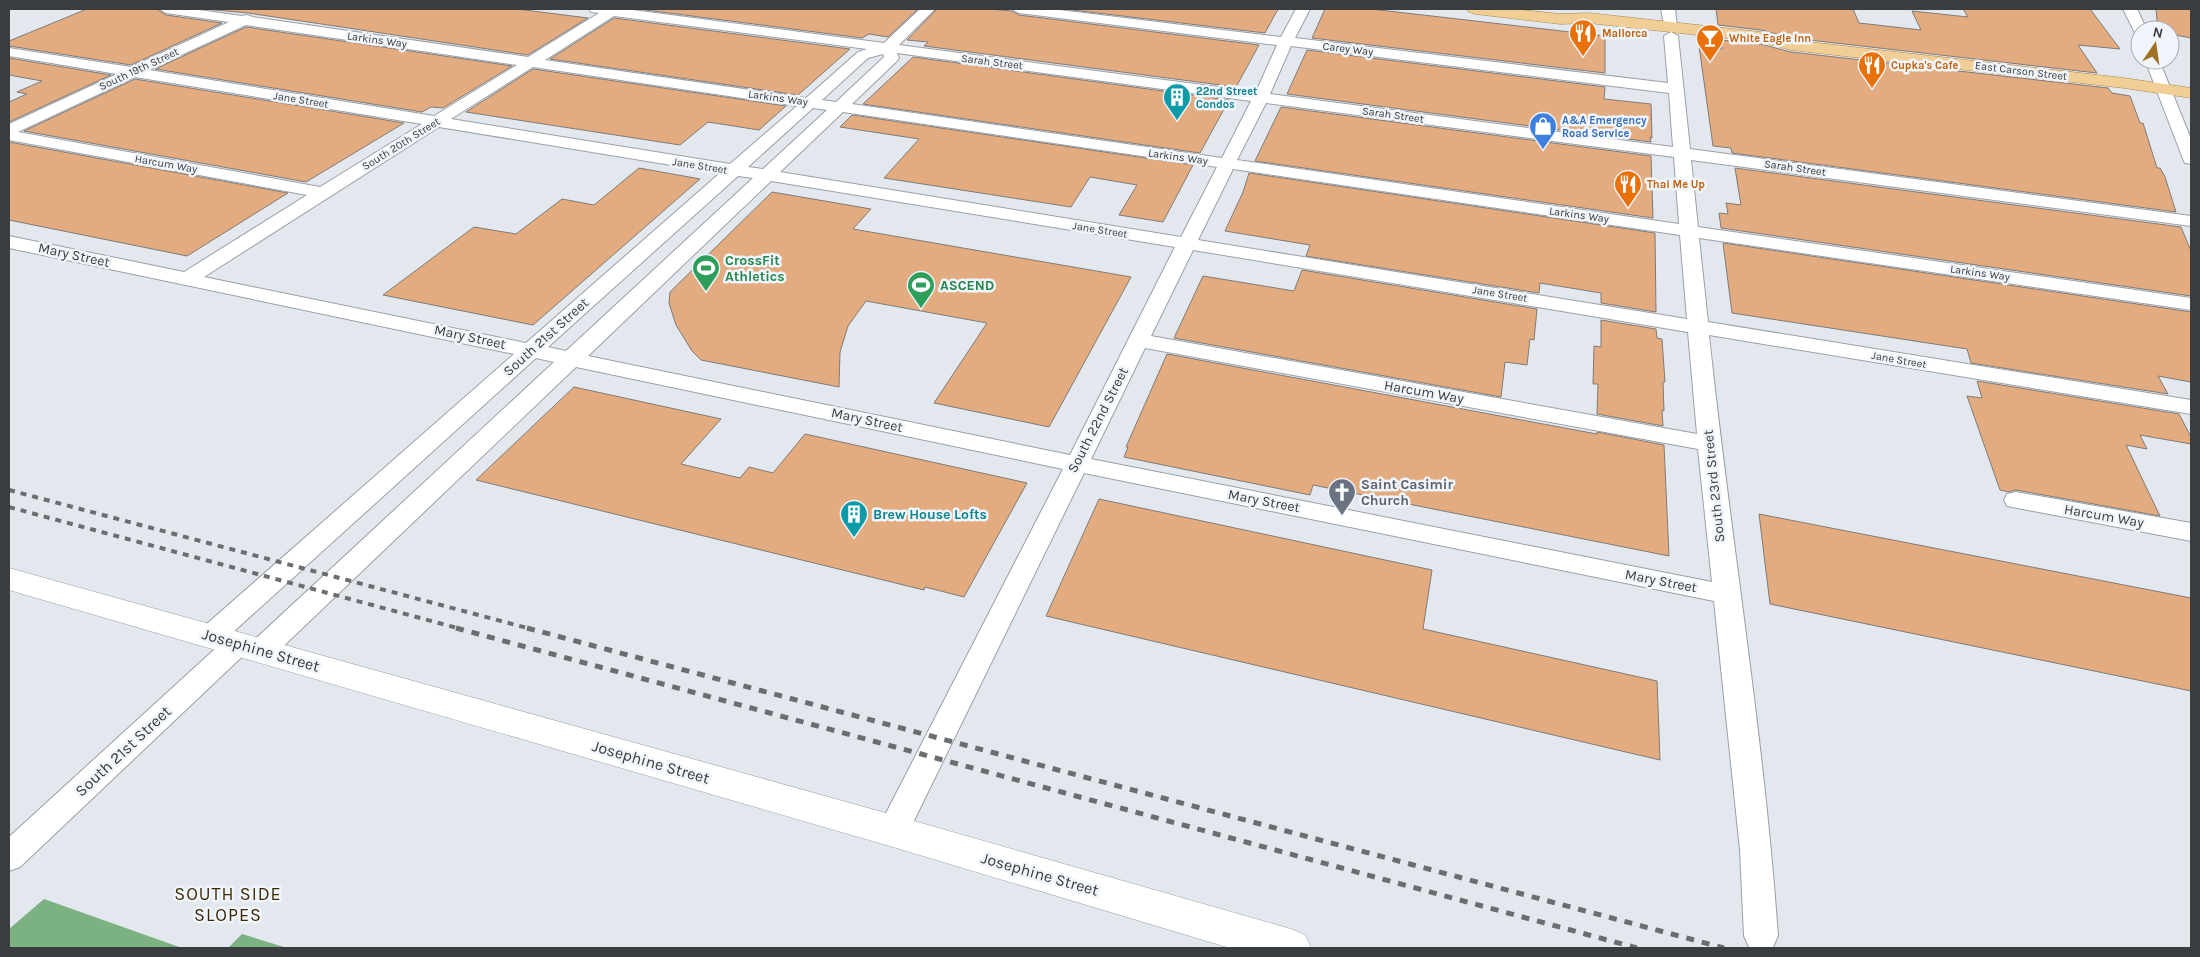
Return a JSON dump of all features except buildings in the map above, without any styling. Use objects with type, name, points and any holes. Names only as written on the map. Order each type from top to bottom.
[{"type":"main road","name":"East Carson Street","points":[[1475,9],[1551,13],[1617,21],[1670,32],[1767,47],[1791,45],[2163,88],[2191,94]]},
{"type":"main road","points":[[1578,9],[1592,15],[1617,21]]},
{"type":"main road","name":"East Carson Street","points":[[1551,13],[1590,27],[1670,32]]},
{"type":"street","name":"Larkins Way","points":[[166,9],[2191,304]]},
{"type":"street","name":"South 19th Street","points":[[9,130],[268,9]]},
{"type":"street","name":"Sarah Street","points":[[596,9],[2191,220]]},
{"type":"street","points":[[887,48],[928,9]]},
{"type":"street","name":"Carey Way","points":[[1019,9],[1676,89]]},
{"type":"street","name":"South 22nd Street","points":[[893,831],[1001,620],[1076,464],[1261,97],[1286,41],[1303,9]]},
{"type":"street","name":"South 23rd Street","points":[[1668,9],[1709,444],[1756,850],[1761,936]]},
{"type":"street","name":"South 20th Street","points":[[187,278],[613,10]]},
{"type":"street","name":"South 21st Street","points":[[9,857],[237,643],[391,476],[863,55],[887,48],[892,58],[436,485],[237,643]]},
{"type":"street","name":"Jane Street","points":[[9,52],[2191,407]]},
{"type":"street","points":[[2156,70],[2191,159]]},
{"type":"street","name":"Harcum Way","points":[[9,135],[323,192]]},
{"type":"street","name":"Mary Street","points":[[9,242],[1076,464],[1726,594]]},
{"type":"street","name":"Harcum Way","points":[[1138,340],[1709,444]]},
{"type":"street","points":[[391,476],[436,485]]},
{"type":"street","name":"Harcum Way","points":[[2016,500],[2191,532]]},
{"type":"street","name":"Josephine Street","points":[[9,579],[893,831],[1287,948]]},
{"type":"green space","points":[[44,899],[182,948],[9,948],[9,929]]},
{"type":"green space","points":[[242,934],[287,948],[228,948]]},
{"type":"railway","points":[[9,490],[531,629]]},
{"type":"railway","points":[[9,507],[461,629]]},
{"type":"railway","points":[[456,628],[1637,948]]},
{"type":"railway","points":[[527,628],[1724,948]]},
{"type":"place","name":"Mallorca","points":[[1583,57]]},
{"type":"place","name":"White Eagle Inn","points":[[1710,62]]},
{"type":"place","name":"Cupka's Cafe","points":[[1872,89]]},
{"type":"place","name":"22nd Street Condos","points":[[1177,121]]},
{"type":"place","name":"A&A Emergency Road Service","points":[[1543,150]]},
{"type":"place","name":"Thai Me Up","points":[[1628,208]]},
{"type":"place","name":"CrossFit Athletics","points":[[706,292]]},
{"type":"place","name":"ASCEND","points":[[921,309]]},
{"type":"place","name":"Saint Casimir Church","points":[[1342,516]]},
{"type":"place","name":"Brew House Lofts","points":[[854,538]]},
{"type":"district","name":"SOUTH SIDE SLOPES","points":[[228,904]]}]
